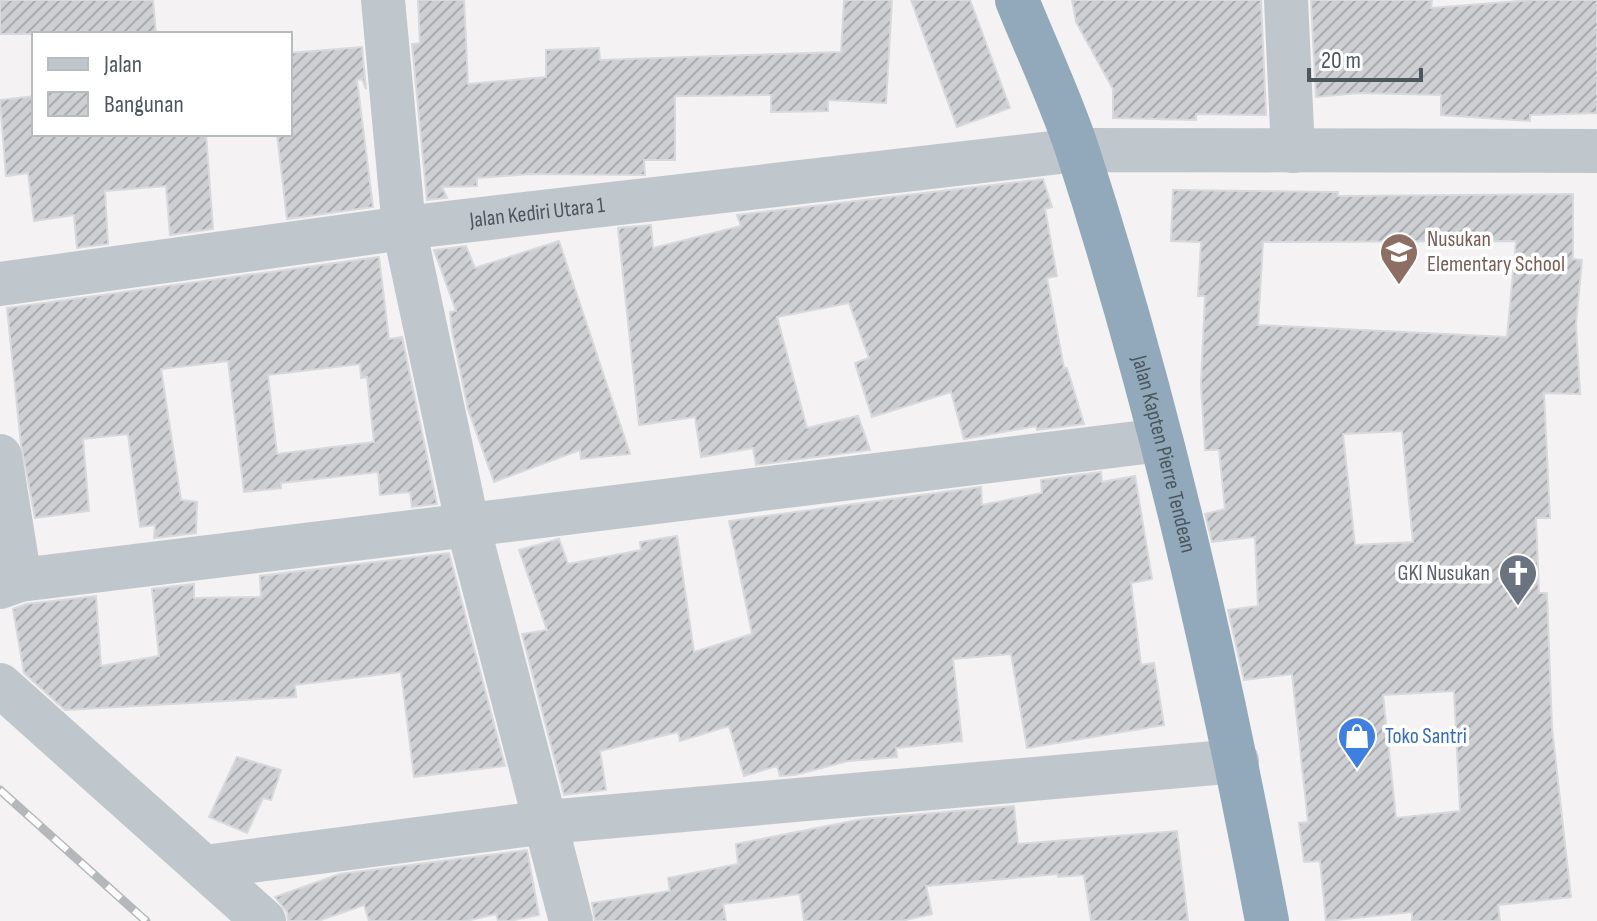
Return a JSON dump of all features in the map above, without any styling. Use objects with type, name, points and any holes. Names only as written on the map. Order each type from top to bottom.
[{"type":"highway","name":"Jalan Kapten Pierre Tendean","points":[[1017,0],[1077,150],[1161,440],[1237,761],[1267,921]]},
{"type":"street","points":[[383,0],[404,228],[467,522],[571,921]]},
{"type":"street","points":[[1286,0],[1293,151]]},
{"type":"street","name":"Jalan Kediri Utara 1","points":[[0,284],[404,228],[1077,150],[1597,151]]},
{"type":"street","points":[[0,456],[10,584],[467,522],[1161,440]]},
{"type":"street","points":[[0,685],[264,921]]},
{"type":"street","points":[[205,867],[547,822],[1237,761]]},
{"type":"building","points":[[0,0],[153,0],[156,32],[0,34]]},
{"type":"building","points":[[418,0],[464,0],[468,84],[546,77],[546,50],[599,48],[600,60],[841,52],[844,0],[892,0],[886,103],[828,100],[828,111],[771,112],[771,95],[675,96],[675,160],[644,160],[645,175],[530,174],[477,178],[477,186],[442,187],[447,198],[427,200],[412,44],[420,43]]},
{"type":"building","points":[[911,0],[970,0],[1010,108],[957,127]]},
{"type":"building","points":[[1072,0],[1261,0],[1266,115],[1196,114],[1196,120],[1113,118],[1113,89],[1076,22]]},
{"type":"building","points":[[1311,0],[1432,0],[1431,8],[1532,0],[1597,0],[1597,113],[1530,115],[1530,121],[1441,115],[1441,95],[1359,93],[1316,97]]},
{"type":"building","points":[[362,47],[366,89],[362,79],[357,80],[373,207],[287,219],[277,136],[292,136],[292,53]]},
{"type":"building","points":[[32,96],[32,136],[206,136],[213,229],[170,235],[166,186],[105,191],[108,244],[77,248],[74,215],[34,221],[28,173],[6,176],[0,100]]},
{"type":"building","points":[[1043,179],[1052,207],[1045,209],[1057,276],[1047,278],[1064,368],[1067,368],[1084,424],[1037,430],[1036,426],[964,439],[951,392],[872,417],[855,363],[869,358],[849,303],[777,317],[807,428],[858,416],[870,450],[756,465],[753,448],[701,457],[695,417],[639,425],[618,228],[651,225],[653,248],[741,226],[737,215]]},
{"type":"building","points":[[1173,190],[1338,192],[1338,196],[1573,194],[1573,259],[1582,260],[1576,324],[1580,394],[1544,393],[1550,518],[1536,518],[1539,593],[1547,593],[1552,728],[1571,897],[1498,905],[1500,921],[1412,921],[1412,912],[1326,921],[1320,861],[1304,862],[1299,823],[1308,822],[1292,674],[1244,680],[1228,610],[1258,606],[1255,537],[1212,542],[1205,514],[1225,509],[1219,450],[1205,450],[1201,384],[1205,296],[1198,296],[1201,242],[1171,241]],"holes":[[[1516,241],[1507,337],[1258,325],[1263,242]],[[1402,431],[1413,542],[1355,545],[1343,434]],[[1454,691],[1460,811],[1396,818],[1383,695]]]},
{"type":"building","points":[[559,241],[630,454],[581,459],[580,450],[494,482],[468,409],[452,331],[450,312],[456,311],[434,250],[466,246],[475,268]]},
{"type":"building","points":[[379,257],[389,339],[402,337],[437,504],[412,507],[410,492],[380,495],[378,472],[281,483],[281,488],[244,492],[228,361],[161,369],[181,500],[197,502],[196,533],[154,538],[155,525],[140,527],[128,434],[83,439],[89,511],[35,518],[21,444],[7,308]],"holes":[[[360,364],[361,378],[367,377],[374,442],[277,454],[268,375]]]},
{"type":"building","points":[[1101,472],[1102,482],[1135,476],[1152,579],[1131,583],[1141,665],[1154,663],[1164,725],[1027,748],[1011,654],[953,659],[962,741],[896,748],[897,757],[848,761],[795,775],[780,776],[777,766],[744,776],[729,726],[680,741],[678,732],[600,751],[606,790],[564,795],[522,634],[547,630],[519,550],[559,539],[568,564],[641,550],[640,542],[677,536],[694,652],[752,634],[729,521],[981,487],[982,505],[1042,493],[1041,480]]},
{"type":"building","points":[[449,553],[505,766],[414,777],[401,672],[295,685],[296,697],[65,710],[24,673],[13,609],[26,604],[96,596],[101,666],[159,656],[152,589],[194,584],[194,598],[261,597],[260,576]]},
{"type":"building","points":[[237,757],[281,770],[271,800],[263,798],[247,833],[209,817]]},
{"type":"building","points":[[1014,806],[1018,844],[1177,831],[1188,921],[1091,921],[1084,875],[1058,877],[1058,874],[926,886],[932,914],[901,921],[804,921],[800,894],[723,904],[726,921],[595,921],[592,903],[670,891],[668,878],[738,864],[736,844],[863,819]]},
{"type":"building","points":[[527,850],[539,915],[509,921],[498,921],[496,914],[466,921],[369,921],[364,905],[318,921],[288,921],[287,912],[275,897],[340,874]]},
{"type":"railway","points":[[0,790],[146,921]]},
{"type":"place","name":"Nusukan Elementary School","points":[[1399,286]]},
{"type":"place","name":"GKI Nusukan","points":[[1518,607]]},
{"type":"place","name":"Toko Santri","points":[[1357,770]]}]
